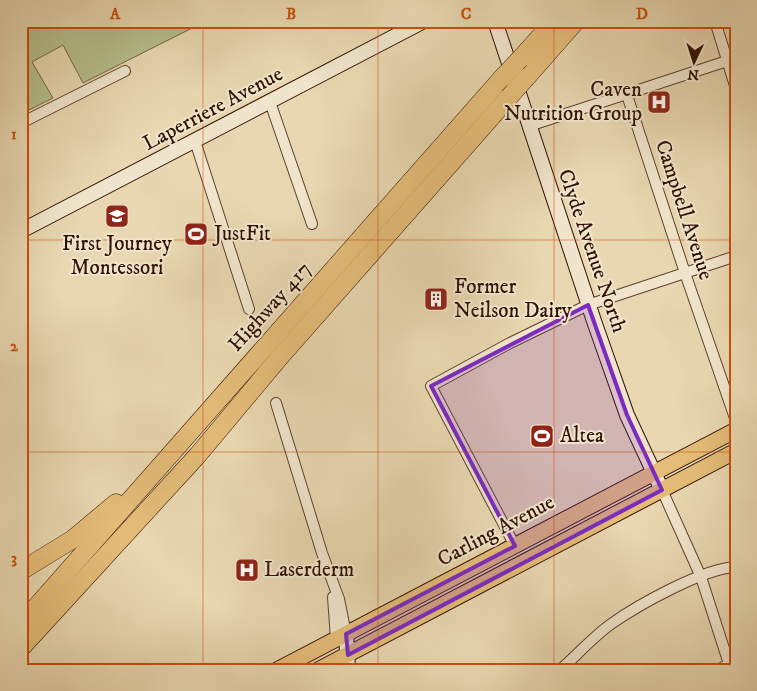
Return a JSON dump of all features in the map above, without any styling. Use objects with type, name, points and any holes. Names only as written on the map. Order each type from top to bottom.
[{"type":"highway","name":"Highway 417","points":[[21,624],[554,21]]},
{"type":"highway","points":[[21,648],[197,456],[279,358],[576,21]]},
{"type":"highway","points":[[21,570],[90,527],[133,485],[153,473]]},
{"type":"main road","name":"Carling Avenue","points":[[277,670],[736,430]]},
{"type":"main road","name":"Carling Avenue","points":[[318,670],[343,664],[736,451]]},
{"type":"street","name":"Laperriere Avenue","points":[[21,231],[424,21]]},
{"type":"street","name":"Clyde Avenue North","points":[[495,21],[588,305],[627,415],[662,490]]},
{"type":"street","points":[[715,21],[736,89]]},
{"type":"street","points":[[529,126],[727,61]]},
{"type":"street","points":[[21,124],[125,71]]},
{"type":"street","name":"Campbell Avenue","points":[[627,95],[736,421]]},
{"type":"street","points":[[270,102],[312,224]]},
{"type":"street","points":[[195,141],[249,309]]},
{"type":"street","points":[[515,546],[431,386],[498,349],[588,305],[736,256]]},
{"type":"street","points":[[276,402],[340,605],[343,664]]},
{"type":"street","points":[[662,490],[670,504],[701,577],[732,664],[718,670]]},
{"type":"street","points":[[560,670],[610,624],[684,584],[716,571],[736,567]]},
{"type":"highlighted area","points":[[588,305],[627,415],[662,490],[348,655],[346,634],[515,546],[431,386]]},
{"type":"green space","points":[[21,21],[206,21],[83,83],[63,45],[32,62],[53,98],[21,114]]},
{"type":"place","name":"Caven Nutrition Group","points":[[659,102]]},
{"type":"place","name":"First Journey Montessori","points":[[117,216]]},
{"type":"place","name":"JustFit","points":[[196,234]]},
{"type":"place","name":"Former Neilson Dairy","points":[[436,299]]},
{"type":"place","name":"Altea","points":[[542,436]]},
{"type":"place","name":"Laserderm","points":[[247,570]]}]
